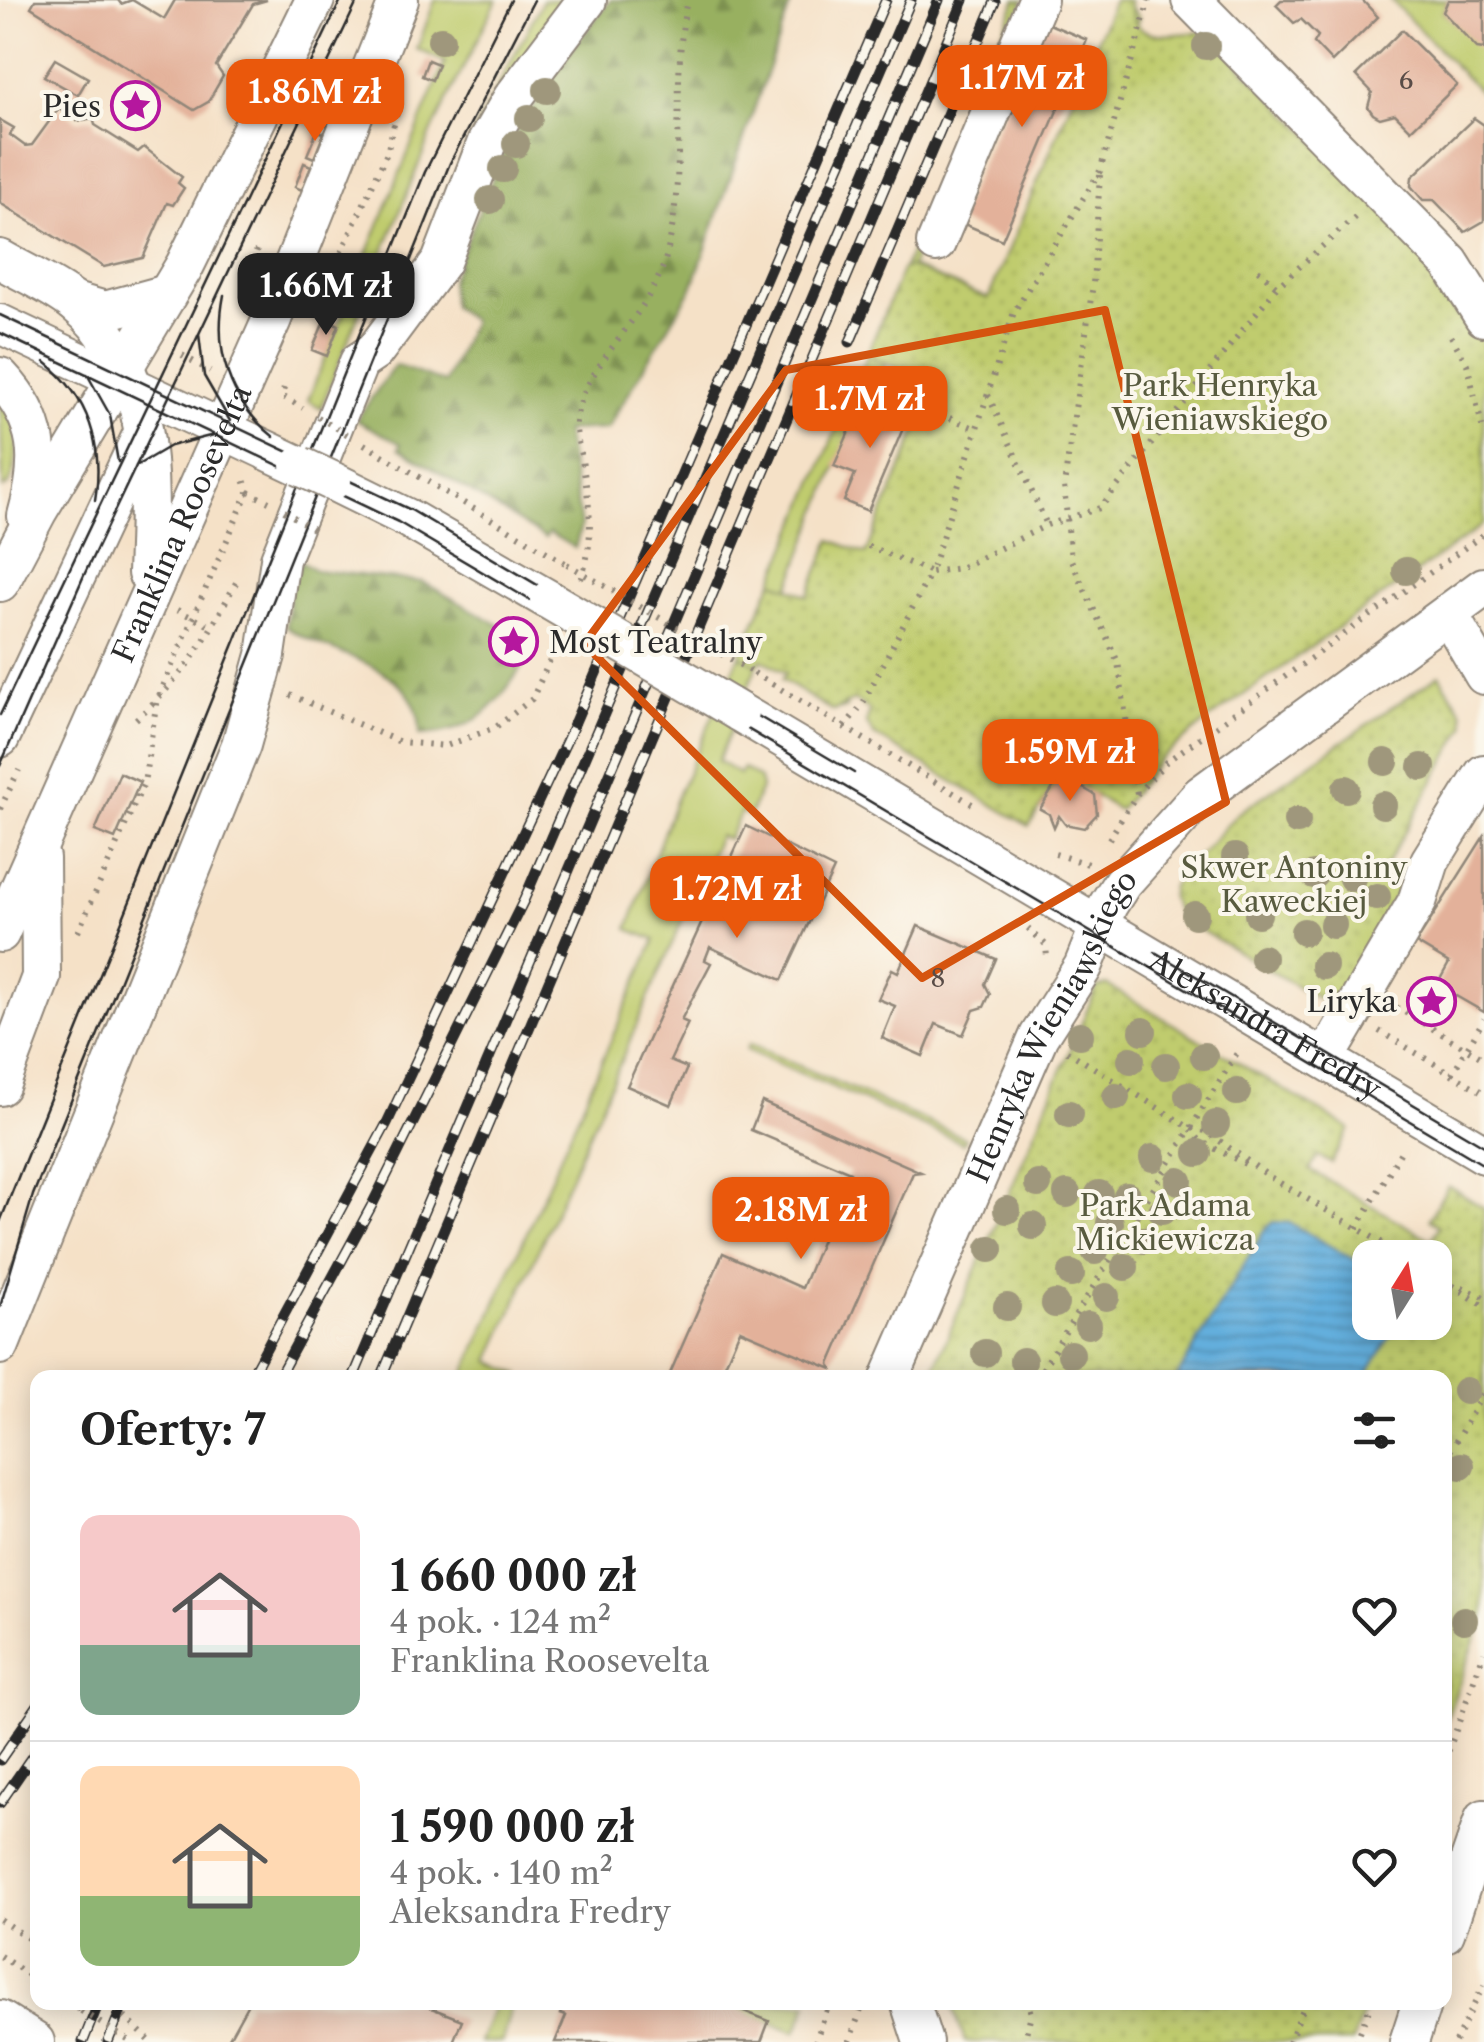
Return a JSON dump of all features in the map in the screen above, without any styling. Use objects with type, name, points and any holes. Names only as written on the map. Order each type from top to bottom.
[{"type":"street","points":[[0,738],[136,392],[167,294],[314,0]]},
{"type":"street","name":"Franklina Roosevelta","points":[[0,934],[292,270],[400,0]]},
{"type":"street","points":[[0,1345],[201,849],[260,683],[280,560],[359,362],[374,352],[440,262],[487,142],[533,69],[587,0]]},
{"type":"street","points":[[936,243],[1038,0]]},
{"type":"street","points":[[1191,0],[1450,264],[1484,317]]},
{"type":"street","points":[[0,259],[74,302],[105,311],[167,294]]},
{"type":"street","points":[[74,302],[136,392],[150,503],[146,596]]},
{"type":"street","points":[[0,324],[564,594]]},
{"type":"street","points":[[0,378],[20,399],[36,439],[32,500],[22,538]]},
{"type":"street","points":[[0,582],[22,538],[136,392]]},
{"type":"street","name":"Henryka Wieniawskiego","points":[[893,1370],[1010,1066],[1039,1036],[1083,967],[1122,883],[1201,796],[1484,588]]},
{"type":"street","name":"Aleksandra Fredry","points":[[564,594],[738,712],[1484,1154]]},
{"type":"street","points":[[1449,614],[1484,647]]},
{"type":"street","points":[[1449,614],[1484,674]]},
{"type":"street","points":[[1325,1059],[1417,902],[1430,861],[1484,774]]},
{"type":"street","points":[[0,1086],[39,984],[40,858],[47,826]]},
{"type":"street","points":[[1452,1913],[1484,1819]]},
{"type":"street","points":[[913,2010],[923,2042]]},
{"type":"street","points":[[1409,2042],[1419,2010]]},
{"type":"street","points":[[0,2020],[35,2042]]},
{"type":"path","points":[[564,594],[590,555],[592,524],[576,423],[592,377],[646,307],[666,257],[680,147],[679,40],[687,0]]},
{"type":"path","points":[[1137,794],[1118,662],[1071,560],[1064,486],[1093,284],[1100,171],[1149,0]]},
{"type":"path","points":[[844,727],[862,705],[931,572],[1014,312],[1100,171]]},
{"type":"path","points":[[1343,204],[1369,231]]},
{"type":"path","points":[[868,546],[931,572],[960,568],[1048,525],[1100,508],[1277,287],[1366,208]]},
{"type":"path","points":[[1258,270],[1277,287]]},
{"type":"path","points":[[1449,334],[1467,364],[1484,434]]},
{"type":"path","points":[[988,395],[1048,525]]},
{"type":"path","points":[[912,425],[917,404],[977,429]]},
{"type":"path","points":[[318,417],[978,807]]},
{"type":"path","points":[[71,948],[144,782],[156,700],[248,492],[244,478]]},
{"type":"path","points":[[284,510],[314,530]]},
{"type":"path","points":[[1093,866],[1137,794],[1166,762],[1484,534],[1484,526]]},
{"type":"path","points":[[129,725],[180,680],[212,627]]},
{"type":"path","points":[[260,683],[400,742],[446,746],[496,727],[532,699],[560,638]]},
{"type":"path","points":[[1044,847],[1102,872]]},
{"type":"path","points":[[1387,1002],[1484,1059]]},
{"type":"path","points":[[1452,1074],[1484,1019]]},
{"type":"path","points":[[1070,1034],[1064,1050],[1190,1128],[1208,1146],[1270,1176],[1377,1240]]},
{"type":"path","points":[[1222,1043],[1254,1062]]},
{"type":"path","points":[[1042,1370],[1237,1053]]},
{"type":"path","points":[[1357,1228],[1403,1148],[1386,1138]]},
{"type":"path","points":[[1452,1282],[1484,1297]]},
{"type":"path","points":[[1452,1284],[1484,1306]]},
{"type":"path","points":[[1452,1448],[1484,1392]]},
{"type":"path","points":[[1452,1741],[1484,1652]]},
{"type":"path","points":[[0,1919],[30,1940]]},
{"type":"path","points":[[0,1956],[30,1977]]},
{"type":"path","points":[[1455,2042],[1484,1985]]},
{"type":"path","points":[[80,2010],[130,2042]]},
{"type":"path","points":[[117,2010],[151,2042]]},
{"type":"path","points":[[815,2042],[827,2010]]},
{"type":"path","points":[[849,2042],[861,2010]]},
{"type":"path","points":[[1024,2042],[1030,2010]]},
{"type":"path","points":[[1289,2042],[1303,2010]]},
{"type":"path","points":[[1356,2042],[1369,2010]]},
{"type":"highlighted area","points":[[1105,310],[1226,802],[922,978],[584,644],[786,370]]},
{"type":"green space","points":[[435,0],[497,0],[432,131],[321,408],[308,400],[445,62],[417,49]]},
{"type":"green space","points":[[543,0],[570,0],[477,137],[423,253],[470,139]]},
{"type":"green space","points":[[611,0],[792,0],[692,288],[607,429],[565,431],[581,526],[575,548],[549,533],[545,538],[399,448],[401,444],[356,420],[395,365],[445,383],[472,321],[452,306],[450,281],[504,151],[573,47]]},
{"type":"green space","points":[[1016,0],[1024,0],[911,267],[989,299],[1114,0],[1125,0],[1139,18],[1124,68],[961,412],[894,385],[901,369],[886,363],[867,406],[860,404],[789,588],[808,596],[831,540],[865,554],[867,551],[846,708],[833,711],[782,680],[786,673],[762,659],[757,665],[718,761],[739,774],[743,768],[760,779],[761,789],[749,816],[741,812],[728,839],[719,836],[490,1361],[510,1370],[467,1370],[655,940],[628,929],[677,796],[773,581]]},
{"type":"green space","name":"Park Henryka Wieniawskiego","points":[[1114,0],[1129,0],[1132,15],[1146,31],[1169,35],[1206,32],[1441,266],[1484,335],[1484,524],[1211,718],[1160,759],[1119,810],[1061,775],[1029,826],[874,735],[866,723],[870,711],[854,700],[833,711],[782,680],[786,673],[762,659],[757,665],[740,656],[773,581],[808,596],[831,540],[866,554],[918,429],[905,423],[915,398],[910,386],[912,374],[867,355],[902,270],[910,267],[988,299]]},
{"type":"green space","points":[[1391,0],[1448,0],[1443,12],[1483,49],[1484,96]]},
{"type":"green space","points":[[0,395],[15,427],[17,450],[9,485],[3,488]]},
{"type":"green space","points":[[301,561],[315,570],[423,582],[506,629],[503,635],[530,654],[487,711],[459,728],[420,735],[417,711],[391,677],[286,627],[290,589]]},
{"type":"green space","name":"Skwer Antoniny Kaweckiej","points":[[1439,675],[1463,712],[1465,726],[1382,872],[1404,887],[1343,1013],[1180,918],[1170,898],[1172,886],[1237,814]]},
{"type":"green space","name":"Park Adama Mickiewicza","points":[[1107,985],[1350,1129],[1331,1163],[1318,1156],[1310,1170],[1431,1240],[1439,1226],[1429,1219],[1448,1186],[1484,1208],[1484,1615],[1452,1704],[1452,1370],[933,1370],[1097,987]]},
{"type":"green space","points":[[749,1044],[965,1138],[963,1143],[746,1050]]},
{"type":"green space","points":[[492,2010],[510,2010],[502,2042],[479,2042]]},
{"type":"green space","points":[[739,2010],[805,2010],[796,2032]]},
{"type":"green space","points":[[955,2010],[1364,2010],[1352,2042],[965,2042]]},
{"type":"water","points":[[1273,1222],[1290,1223],[1352,1259],[1352,1340],[1388,1340],[1370,1370],[1181,1370],[1265,1229]]},
{"type":"building","points":[[35,0],[118,0],[121,4],[132,0],[164,19],[175,0],[267,0],[253,4],[216,66],[223,76],[208,102],[194,110],[31,7]]},
{"type":"building","points":[[1281,0],[1362,0],[1378,17],[1332,62],[1314,43],[1318,36],[1301,19],[1294,23],[1276,5]]},
{"type":"building","points":[[1448,0],[1484,0],[1484,49],[1477,48],[1443,12]]},
{"type":"building","points":[[1042,21],[1087,40],[1002,240],[957,221]]},
{"type":"building","points":[[1402,30],[1457,85],[1411,130],[1395,114],[1380,118],[1373,114],[1368,107],[1372,92],[1356,75]]},
{"type":"building","points":[[55,59],[88,78],[78,95],[44,76]]},
{"type":"building","points":[[428,60],[438,64],[432,80],[422,76]]},
{"type":"building","points":[[329,98],[337,101],[327,125],[320,122]]},
{"type":"building","points":[[59,108],[78,121],[93,118],[95,125],[138,152],[144,147],[182,177],[178,183],[184,188],[173,205],[167,203],[143,258],[104,267],[0,203],[0,120],[14,128],[10,135],[25,146],[32,145]]},
{"type":"building","points":[[1474,118],[1484,125],[1484,221],[1465,232],[1434,200],[1423,200],[1411,186],[1412,177]]},
{"type":"building","points":[[317,131],[324,133],[314,158],[307,155]]},
{"type":"building","points":[[304,163],[311,166],[302,190],[295,187]]},
{"type":"building","points":[[325,319],[339,325],[327,356],[312,350]]},
{"type":"building","points":[[887,402],[910,412],[868,511],[844,501],[855,474],[834,466],[861,404],[883,413]]},
{"type":"building","points":[[120,773],[140,782],[115,839],[95,831]]},
{"type":"building","points":[[1061,775],[1095,795],[1097,814],[1084,828],[1065,824],[1059,816],[1054,827],[1049,814],[1040,809]]},
{"type":"building","points":[[746,826],[834,869],[782,980],[710,947],[705,960],[711,963],[681,1020],[688,1023],[670,1061],[687,1068],[671,1105],[627,1086]]},
{"type":"building","points":[[1484,836],[1484,1012],[1437,985],[1449,963],[1416,943]]},
{"type":"building","points":[[918,926],[996,959],[985,984],[990,994],[984,1007],[974,1010],[963,1035],[936,1024],[923,1056],[882,1038],[895,1006],[878,999],[892,969],[898,972]]},
{"type":"building","points":[[762,1102],[921,1172],[913,1173],[830,1364],[832,1369],[740,1330],[722,1370],[672,1370],[723,1253],[802,1288],[850,1172],[751,1130]]},
{"type":"building","points":[[245,2010],[436,2010],[462,2020],[453,2042],[228,2040]]},
{"type":"building","points":[[561,2010],[741,2010],[769,2021],[761,2042],[555,2042],[566,2016],[560,2014]]},
{"type":"tram line","points":[[0,715],[341,0]]},
{"type":"tram line","points":[[0,766],[85,573],[358,0]]},
{"type":"tram line","points":[[0,1222],[425,172],[511,0]]},
{"type":"tram line","points":[[0,1307],[33,1195],[450,163],[534,0]]},
{"type":"tram line","points":[[224,295],[221,336],[228,374],[246,408],[274,437]]},
{"type":"tram line","points":[[0,315],[411,510],[854,773]]},
{"type":"tram line","points":[[0,333],[398,522],[1484,1165]]},
{"type":"tram line","points":[[199,334],[204,376],[230,421]]},
{"type":"tram line","points":[[45,362],[73,391],[90,424],[97,461],[95,500]]},
{"type":"tram line","points":[[87,374],[110,415],[118,462]]},
{"type":"tram line","points":[[136,466],[170,446],[214,435]]},
{"type":"tram line","points":[[1155,952],[1484,1146]]},
{"type":"railway","points":[[254,1370],[387,1123],[568,738],[886,0]]},
{"type":"railway","points":[[282,1370],[372,1205],[524,900],[911,0]]},
{"type":"railway","points":[[356,1370],[939,0]]},
{"type":"railway","points":[[384,1370],[964,0]]},
{"type":"railway","points":[[850,342],[995,2]]},
{"type":"railway","points":[[0,1760],[30,1717]]},
{"type":"railway","points":[[0,1803],[30,1760]]},
{"type":"railway","points":[[83,2042],[96,2010]]},
{"type":"railway","points":[[108,2042],[121,2010]]},
{"type":"place","name":"Pies","points":[[136,106]]},
{"type":"place","name":"Most Teatralny","points":[[514,642]]},
{"type":"place","name":"Liryka","points":[[1432,1001]]}]
